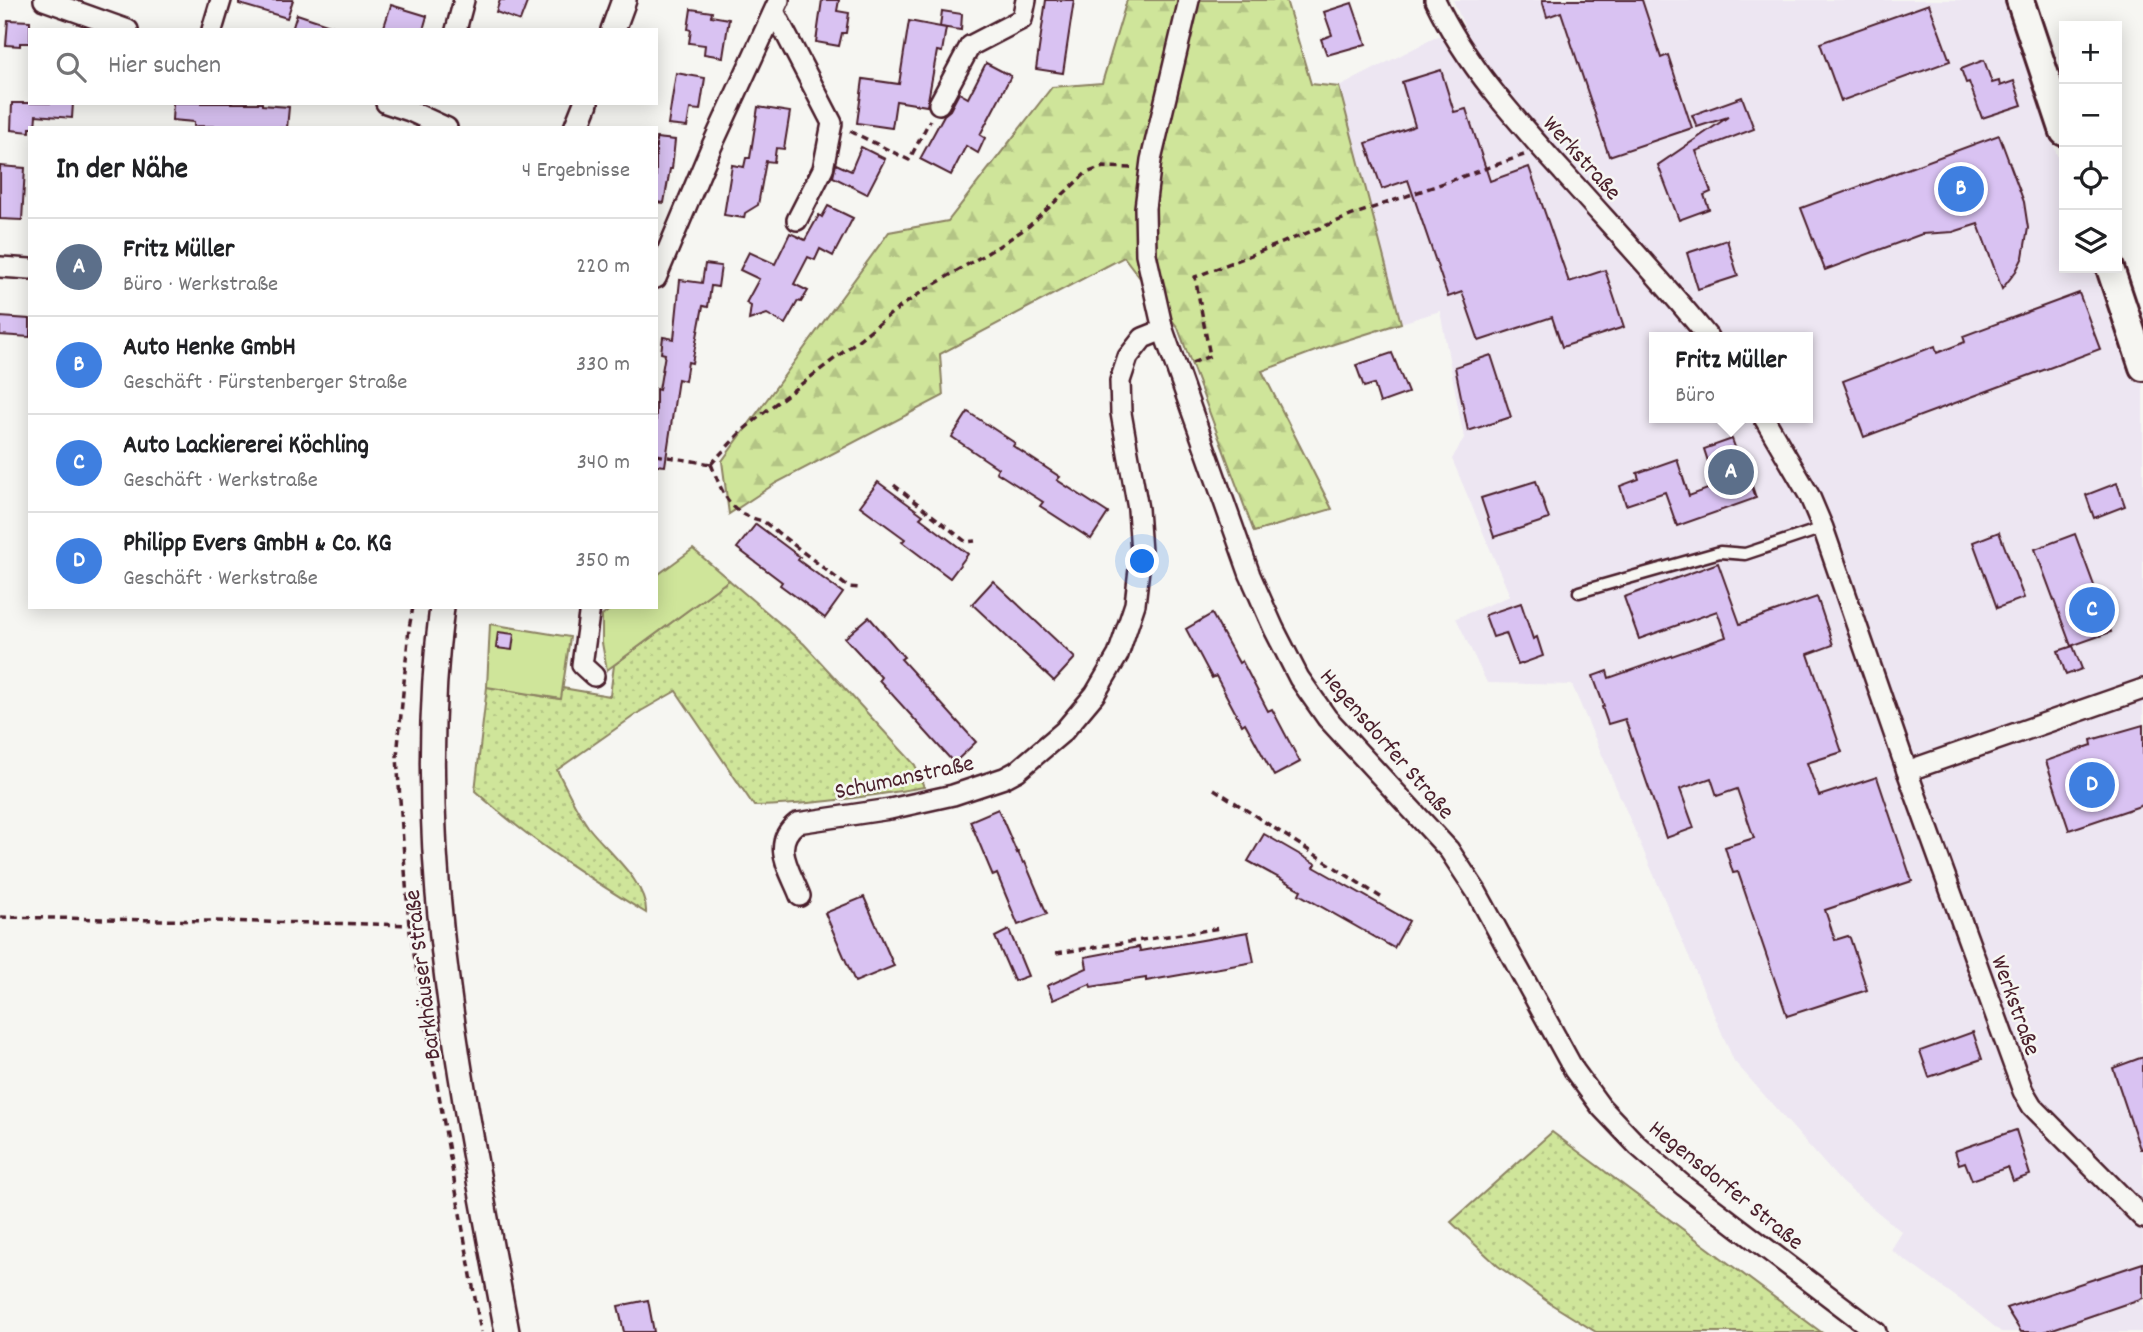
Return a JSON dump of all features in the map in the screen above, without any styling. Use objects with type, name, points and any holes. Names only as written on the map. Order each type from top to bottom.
[{"type":"main road","points":[[2020,0],[2059,117]]},
{"type":"main road","points":[[2112,273],[2143,367]]},
{"type":"street","points":[[44,0],[122,28]]},
{"type":"street","points":[[213,28],[221,0]]},
{"type":"street","points":[[457,28],[464,0]]},
{"type":"street","points":[[614,28],[624,0]]},
{"type":"street","points":[[939,104],[970,46],[1022,19],[1026,0]]},
{"type":"street","name":"Hegensdorfer Straße","points":[[1189,0],[1150,171],[1146,208],[1146,254],[1163,330],[1250,575],[1299,678],[1327,718],[1449,850],[1476,891],[1574,1070],[1601,1107],[1638,1146],[1684,1186],[1876,1332]]},
{"type":"street","name":"Werkstraße","points":[[1435,0],[1470,60],[1542,149],[1704,332]]},
{"type":"street","points":[[777,6],[832,122],[823,169],[797,220]]},
{"type":"street","points":[[658,273],[777,6]]},
{"type":"street","points":[[392,105],[436,120]]},
{"type":"street","points":[[577,126],[585,105]]},
{"type":"street","points":[[0,267],[28,269]]},
{"type":"street","name":"Schumanstraße","points":[[800,896],[783,851],[783,838],[797,823],[890,809],[940,798],[1004,778],[1017,771],[1064,731],[1095,694],[1118,655],[1135,604],[1141,551],[1138,509],[1121,413],[1120,381],[1128,357],[1143,338],[1163,330]]},
{"type":"street","name":"Werkstraße","points":[[1767,423],[1809,495],[1822,528],[2023,1091],[2032,1106],[2143,1218]]},
{"type":"street","name":"Barkhäuser Straße","points":[[442,609],[434,690],[431,794],[439,923],[455,1049],[507,1332]]},
{"type":"street","points":[[590,609],[582,665],[594,676]]},
{"type":"street","points":[[1907,771],[2143,689]]},
{"type":"lane","points":[[1579,592],[1720,552],[1745,554],[1822,528]]},
{"type":"path","points":[[832,122],[909,160],[939,104]]},
{"type":"path","points":[[1210,356],[1195,277],[1359,213],[1542,149]]},
{"type":"path","points":[[711,464],[742,431],[795,387],[923,291],[1030,226],[1086,173],[1115,166],[1150,171]]},
{"type":"path","points":[[658,455],[711,464]]},
{"type":"path","points":[[711,464],[724,496],[738,512],[748,518],[763,521],[848,587],[861,588]]},
{"type":"path","points":[[894,485],[967,542],[975,541]]},
{"type":"path","points":[[1214,789],[1382,898]]},
{"type":"path","points":[[0,917],[409,926],[439,923]]},
{"type":"path","points":[[1056,953],[1221,928]]},
{"type":"shaded area","points":[[1453,0],[2007,0],[2059,161],[2059,273],[2095,273],[2111,323],[2143,312],[2143,1332],[2001,1332],[1891,1250],[1902,1232],[1841,1182],[1734,1061],[1572,685],[1487,683],[1456,618],[1510,596],[1452,459],[1464,438],[1440,311],[1401,323],[1339,87],[1436,37],[1464,26]]},
{"type":"green space","points":[[1127,0],[1286,0],[1311,84],[1339,87],[1401,323],[1262,371],[1332,509],[1254,532],[1178,328],[1124,257],[940,354],[943,396],[776,483],[729,514],[722,461],[889,232],[948,221],[1052,87],[1102,83]]},
{"type":"green space","points":[[693,549],[729,580],[607,670],[602,643],[602,616],[611,609],[658,609],[658,575]]},
{"type":"green space","points":[[729,580],[804,644],[915,765],[924,787],[840,800],[754,806],[676,691],[641,711],[557,770],[589,828],[625,868],[640,890],[646,913],[558,856],[515,825],[475,791],[487,687],[560,699],[562,688],[610,696],[614,665]]},
{"type":"green space","points":[[490,624],[570,637],[561,699],[487,687]]},
{"type":"green space","points":[[1552,1132],[1821,1332],[1596,1332],[1498,1266],[1451,1222]]},
{"type":"building","points":[[239,0],[293,0],[287,18],[239,4]]},
{"type":"building","points":[[500,0],[528,0],[520,21],[496,12]]},
{"type":"building","points":[[822,0],[839,0],[837,11],[849,13],[846,33],[842,33],[839,46],[816,42]]},
{"type":"building","points":[[1046,0],[1074,0],[1063,73],[1036,69]]},
{"type":"building","points":[[1542,0],[1642,0],[1661,58],[1668,55],[1692,128],[1609,156],[1561,12],[1547,17]]},
{"type":"building","points":[[1352,3],[1366,44],[1327,55],[1321,39],[1332,35],[1324,12]]},
{"type":"building","points":[[1929,4],[1950,61],[1841,101],[1820,43]]},
{"type":"building","points":[[391,5],[427,16],[424,28],[384,28]]},
{"type":"building","points":[[691,9],[712,12],[711,16],[729,19],[723,57],[704,54],[705,45],[689,43]]},
{"type":"building","points":[[942,11],[962,14],[961,30],[940,27]]},
{"type":"building","points":[[297,14],[336,27],[336,28],[293,28]]},
{"type":"building","points":[[8,20],[30,21],[28,43],[20,43],[20,46],[6,45]]},
{"type":"building","points":[[909,21],[946,28],[942,52],[937,51],[927,106],[896,101],[892,128],[857,123],[863,79],[899,84]]},
{"type":"building","points":[[1984,60],[1992,83],[1999,81],[2000,86],[2014,81],[2022,105],[1982,118],[1969,82],[1966,83],[1961,69]]},
{"type":"building","points":[[986,63],[1011,76],[980,135],[985,138],[978,153],[966,146],[951,175],[920,159],[959,93],[968,98]]},
{"type":"building","points":[[1441,70],[1454,112],[1466,109],[1490,181],[1529,167],[1569,282],[1605,270],[1624,327],[1562,347],[1552,317],[1479,341],[1462,292],[1448,297],[1408,180],[1382,189],[1366,143],[1415,126],[1402,82]]},
{"type":"building","points":[[676,73],[705,78],[700,110],[690,109],[687,127],[668,125]]},
{"type":"building","points":[[1742,97],[1754,129],[1696,151],[1711,192],[1704,195],[1709,209],[1679,220],[1658,165],[1728,117],[1697,127],[1692,115]]},
{"type":"building","points":[[12,103],[73,105],[72,118],[36,115],[35,126],[28,126],[28,132],[11,130]]},
{"type":"building","points":[[173,105],[289,107],[287,126],[194,126],[194,122],[172,120]]},
{"type":"building","points":[[758,107],[790,112],[784,149],[776,148],[774,162],[766,161],[758,205],[745,213],[744,218],[724,215],[732,165],[744,167],[746,158],[750,158]]},
{"type":"building","points":[[1999,135],[2024,202],[2028,228],[2023,257],[2002,289],[1978,224],[1953,232],[1922,234],[1825,270],[1801,208]]},
{"type":"building","points":[[658,138],[675,140],[664,203],[658,202]]},
{"type":"building","points":[[861,147],[885,159],[867,194],[833,177],[836,164],[851,171]]},
{"type":"building","points":[[0,166],[25,168],[22,220],[0,219]]},
{"type":"building","points":[[828,206],[853,218],[833,256],[820,249],[815,260],[808,257],[794,284],[808,291],[801,302],[798,301],[785,324],[767,314],[749,320],[751,306],[746,303],[759,279],[740,270],[749,252],[775,264],[790,233],[805,240],[819,215],[822,217]]},
{"type":"building","points":[[1727,240],[1738,276],[1698,289],[1687,253]]},
{"type":"building","points":[[705,264],[721,266],[718,287],[711,286],[708,307],[703,306],[692,363],[688,362],[685,381],[678,379],[665,466],[658,465],[658,390],[665,354],[661,353],[663,337],[674,339],[680,280],[702,283]]},
{"type":"building","points":[[2079,293],[2100,349],[1864,437],[1843,381],[1935,346],[1937,353],[1965,342],[1963,336]]},
{"type":"building","points":[[0,317],[28,319],[28,337],[0,335]]},
{"type":"building","points":[[1392,353],[1408,393],[1380,403],[1374,384],[1364,387],[1356,365]]},
{"type":"building","points":[[1491,355],[1511,417],[1468,431],[1455,367]]},
{"type":"building","points":[[968,412],[1060,477],[1057,480],[1108,513],[1091,539],[1040,506],[1043,502],[996,472],[998,468],[952,437]]},
{"type":"building","points":[[1732,439],[1739,458],[1742,457],[1756,498],[1677,526],[1665,492],[1626,505],[1620,486],[1639,479],[1637,473],[1677,459],[1689,496],[1716,486],[1704,449]]},
{"type":"building","points":[[1536,481],[1549,519],[1494,537],[1481,498]]},
{"type":"building","points":[[878,482],[923,515],[920,518],[968,554],[950,578],[902,542],[905,539],[860,506]]},
{"type":"building","points":[[2117,483],[2125,506],[2094,518],[2086,495]]},
{"type":"building","points":[[756,524],[800,557],[798,560],[843,593],[825,618],[780,585],[782,582],[737,548]]},
{"type":"building","points":[[1999,532],[2024,598],[1997,608],[1973,542]]},
{"type":"building","points":[[2075,534],[2111,632],[2071,646],[2035,549]]},
{"type":"building","points":[[1718,563],[1740,624],[1817,597],[1833,645],[1808,654],[1842,752],[1807,763],[1819,796],[1877,777],[1912,881],[1825,910],[1835,940],[1848,936],[1850,938],[1867,990],[1787,1016],[1738,872],[1733,873],[1725,847],[1754,838],[1737,789],[1717,796],[1711,778],[1680,789],[1694,828],[1666,838],[1625,719],[1608,724],[1593,676],[1607,671],[1609,678],[1726,637],[1717,611],[1639,639],[1624,597]]},
{"type":"building","points":[[993,581],[1075,658],[1054,681],[972,604]]},
{"type":"building","points":[[1521,603],[1533,639],[1537,637],[1543,656],[1518,665],[1506,633],[1493,637],[1485,615]]},
{"type":"building","points":[[1212,614],[1239,663],[1242,661],[1268,711],[1272,709],[1300,762],[1274,776],[1216,676],[1212,678],[1186,629]]},
{"type":"building","points":[[869,617],[904,657],[901,659],[976,742],[954,763],[845,638]]},
{"type":"building","points":[[498,632],[514,634],[512,650],[496,648]]},
{"type":"building","points":[[2073,646],[2082,669],[2066,675],[2058,651]]},
{"type":"building","points":[[2143,725],[2143,805],[2069,830],[2046,761],[2092,745],[2091,740]]},
{"type":"building","points":[[998,809],[1047,914],[1018,925],[997,874],[993,876],[970,821]]},
{"type":"building","points":[[1264,834],[1316,864],[1314,867],[1409,921],[1394,948],[1299,894],[1301,890],[1248,861]]},
{"type":"building","points":[[864,897],[894,966],[855,982],[825,913]]},
{"type":"building","points":[[1009,930],[1028,976],[1014,981],[995,937]]},
{"type":"building","points":[[1248,932],[1254,962],[1146,981],[1146,978],[1091,987],[1090,984],[1053,1000],[1047,986],[1087,968],[1085,957],[1139,947],[1140,951]]},
{"type":"building","points":[[1973,1032],[1982,1059],[1929,1077],[1920,1051]]},
{"type":"building","points":[[2143,1057],[2143,1149],[2140,1149],[2113,1068]]},
{"type":"building","points":[[2016,1130],[2030,1175],[2013,1181],[2008,1167],[1972,1180],[1965,1162],[1959,1164],[1955,1151]]},
{"type":"building","points":[[2143,1263],[2143,1298],[2044,1332],[2021,1332],[2006,1308]]},
{"type":"building","points":[[648,1300],[654,1332],[624,1332],[618,1306]]},
{"type":"place","name":"Auto Henke GmbH","points":[[1961,189]]},
{"type":"place","name":"Fritz Müller","points":[[1731,472]]},
{"type":"place","name":"Auto Lackiererei Köchling","points":[[2092,610]]},
{"type":"place","name":"Philipp Evers GmbH & Co. KG","points":[[2092,785]]}]
